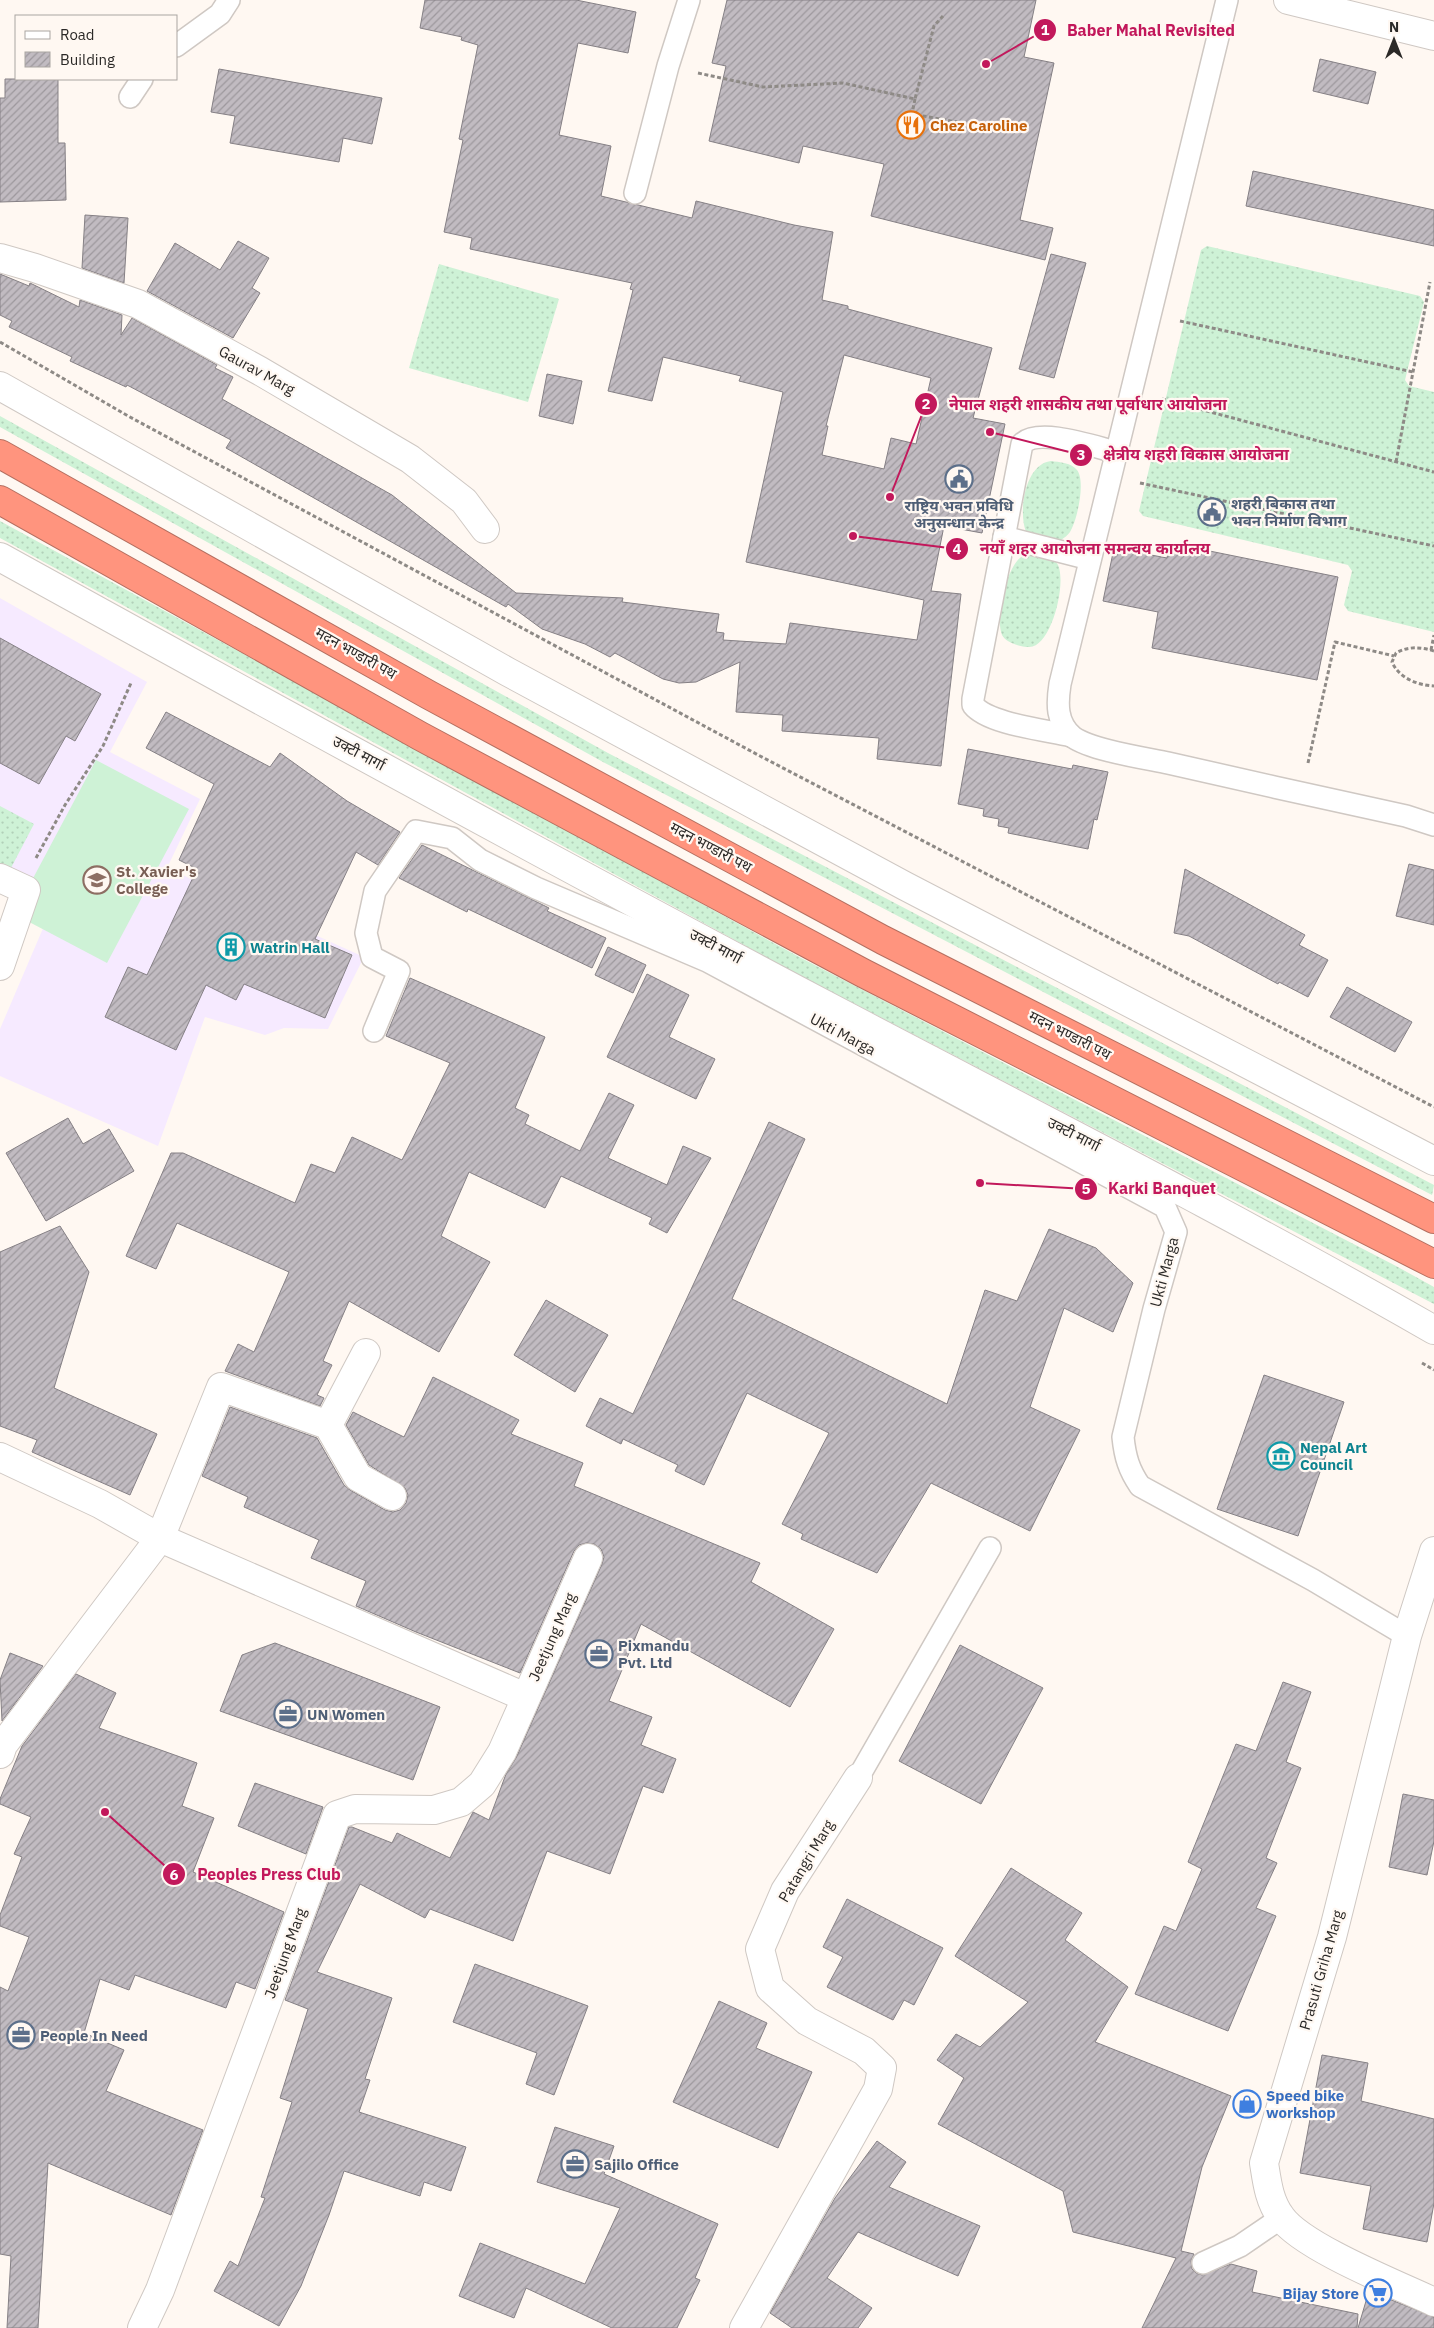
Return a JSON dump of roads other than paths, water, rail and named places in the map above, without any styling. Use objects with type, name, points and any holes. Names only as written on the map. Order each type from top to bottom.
[{"type":"highway","name":"मदन भण्डारी पथ","points":[[0,454],[429,695],[883,940],[1434,1219]]},
{"type":"highway","points":[[0,500],[420,736],[802,940],[1434,1264]]},
{"type":"street","points":[[1288,0],[1434,36]]},
{"type":"street","name":"Gaurav Marg","points":[[0,258],[35,268],[138,304],[260,370],[410,459],[464,501],[485,529]]},
{"type":"street","points":[[0,386],[508,672],[810,835],[1434,1161]]},
{"type":"street","name":"उक्टी मार्गा","points":[[0,557],[219,678],[833,1008],[1136,1166],[1434,1330]]},
{"type":"street","points":[[0,966],[26,890],[10,883]]},
{"type":"street","points":[[328,1426],[366,1354]]},
{"type":"street","points":[[1,1748],[160,1538],[221,1387],[328,1426],[358,1477],[392,1496]]},
{"type":"street","points":[[0,1457],[100,1504],[160,1538],[525,1696]]},
{"type":"street","name":"Prasuti Griha Marg","points":[[1434,1551],[1407,1636],[1332,1937],[1264,2163],[1269,2192],[1281,2218],[1313,2244],[1434,2302]]},
{"type":"street","name":"Jeetjung Marg","points":[[142,2328],[160,2290],[337,1815],[355,1809],[434,1810],[460,1802],[482,1784],[502,1752],[525,1696],[588,1558]]},
{"type":"street","name":"Patangri Marg","points":[[744,2328],[878,2089],[882,2068],[864,2051],[807,2021],[770,1988],[760,1950],[785,1891],[858,1778]]},
{"type":"lane","points":[[178,45],[220,14],[229,0]]},
{"type":"lane","points":[[635,193],[668,66],[689,0]]},
{"type":"lane","points":[[1071,736],[1064,727],[1057,704],[1060,684],[1227,0]]},
{"type":"lane","points":[[130,97],[141,80]]},
{"type":"lane","points":[[1116,452],[1047,438],[1034,437],[1026,439],[1022,444],[973,705],[982,714],[1001,721],[1071,736],[1081,742],[1132,756],[1406,816],[1434,825]]},
{"type":"lane","points":[[1004,537],[1090,559]]},
{"type":"lane","name":"Ukti Marga","points":[[374,1031],[399,971],[372,956],[366,933],[375,891],[416,831],[452,838],[480,860],[536,888],[707,961],[1166,1207],[1176,1232],[1154,1309],[1123,1437],[1125,1455],[1130,1472],[1140,1486],[1313,1580],[1407,1636]]},
{"type":"lane","name":"Patangri Marg","points":[[858,1778],[990,1548]]},
{"type":"lane","points":[[1203,2262],[1240,2246],[1281,2218]]},
{"type":"place","name":"Baber Mahal Revisited","points":[[986,64]]},
{"type":"place","name":"Chez Caroline","points":[[911,125]]},
{"type":"place","name":"क्षेत्रीय शहरी विकास आयोजना","points":[[990,432]]},
{"type":"place","name":"राष्ट्रिय भवन प्रविधि अनुसन्धान केन्द्र","points":[[959,479]]},
{"type":"place","name":"नेपाल शहरी शासकीय तथा पूर्वाधार आयोजना","points":[[890,497]]},
{"type":"place","name":"शहरी बिकास तथा भवन निर्माण विभाग","points":[[1212,512]]},
{"type":"place","name":"नयाँ शहर आयोजना समन्वय कार्यालय","points":[[853,536]]},
{"type":"place","name":"St. Xavier's College","points":[[97,880]]},
{"type":"place","name":"Watrin Hall","points":[[231,947]]},
{"type":"place","name":"Karki Banquet","points":[[980,1183]]},
{"type":"place","name":"Nepal Art Council","points":[[1281,1456]]},
{"type":"place","name":"Pixmandu Pvt. Ltd","points":[[599,1654]]},
{"type":"place","name":"UN Women","points":[[288,1714]]},
{"type":"place","name":"Peoples Press Club","points":[[105,1812]]},
{"type":"place","name":"People In Need","points":[[21,2035]]},
{"type":"place","name":"Speed bike workshop","points":[[1247,2104]]},
{"type":"place","name":"Sajilo Office","points":[[575,2164]]},
{"type":"place","name":"Bijay Store","points":[[1378,2293]]}]
